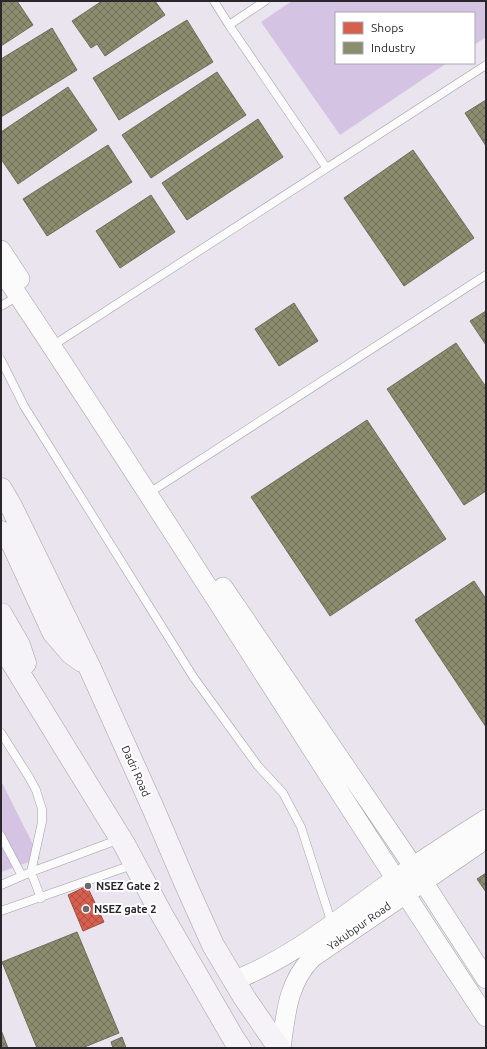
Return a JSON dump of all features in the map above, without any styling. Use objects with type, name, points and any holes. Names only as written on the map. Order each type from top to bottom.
[{"type":"main road","name":"Dadri Road","points":[[1,489],[11,506],[89,666],[213,945],[244,997],[280,1048]]},
{"type":"main road","points":[[1,532],[6,535],[13,545],[53,632],[71,653],[89,666]]},
{"type":"main road","points":[[1,614],[24,656],[30,691]]},
{"type":"main road","points":[[1,644],[121,838],[162,914],[240,1048]]},
{"type":"street","points":[[1,250],[56,343],[153,491],[400,887],[486,1017]]},
{"type":"street","points":[[1,270],[18,296],[56,343]]},
{"type":"street","points":[[153,491],[418,873],[486,979]]},
{"type":"street","name":"Yakubpur Road","points":[[280,1048],[286,1008],[292,986],[303,968],[312,958],[486,818]]},
{"type":"street","name":"Yakubpur Road","points":[[418,873],[486,839]]},
{"type":"street","name":"Yakubpur Road","points":[[235,980],[255,973],[332,924],[400,887]]},
{"type":"lane","points":[[214,1],[326,167]]},
{"type":"lane","points":[[229,25],[265,1]]},
{"type":"lane","points":[[56,343],[486,64]]},
{"type":"lane","points":[[153,491],[486,275]]},
{"type":"lane","points":[[1,306],[18,296]]},
{"type":"lane","points":[[1,360],[24,406],[194,678],[258,766],[283,793],[301,827],[332,924]]},
{"type":"lane","points":[[1,733],[29,776],[36,790],[42,809],[42,822],[31,872],[41,898]]},
{"type":"lane","points":[[1,836],[22,876]]},
{"type":"lane","points":[[1,885],[121,838]]},
{"type":"lane","points":[[1,912],[136,864]]},
{"type":"shaded area","points":[[292,1],[486,1],[486,37],[475,44],[475,12],[335,12],[335,64],[446,64],[340,135],[261,22]]},
{"type":"shaded area","points":[[1,781],[40,858],[1,872]]},
{"type":"building: Shops","name":"NSEZ gate 2","points":[[87,886],[104,922],[83,931],[68,895]]},
{"type":"building: Industry","points":[[1,1],[17,1],[33,25],[1,46]]},
{"type":"building: Industry","points":[[102,1],[155,1],[165,15],[105,56],[97,44],[91,48],[72,21]]},
{"type":"building: Industry","points":[[187,20],[213,62],[119,120],[93,78]]},
{"type":"building: Industry","points":[[52,28],[77,70],[1,117],[1,59]]},
{"type":"building: Industry","points":[[217,72],[246,115],[151,178],[122,135]]},
{"type":"building: Industry","points":[[68,87],[97,130],[18,184],[1,159],[1,132]]},
{"type":"building: Industry","points":[[486,100],[486,146],[465,113]]},
{"type":"building: Industry","points":[[258,119],[283,157],[187,220],[162,183]]},
{"type":"building: Industry","points":[[108,145],[132,182],[47,236],[23,199]]},
{"type":"building: Industry","points":[[413,150],[474,238],[404,286],[344,198]]},
{"type":"building: Industry","points":[[151,195],[175,232],[120,268],[96,231]]},
{"type":"building: Industry","points":[[294,303],[318,341],[279,366],[255,329]]},
{"type":"building: Industry","points":[[486,311],[486,345],[470,321]]},
{"type":"building: Industry","points":[[456,343],[486,387],[486,491],[464,505],[387,389]]},
{"type":"building: Industry","points":[[367,420],[446,539],[330,616],[251,497]]},
{"type":"building: Industry","points":[[474,581],[486,599],[486,727],[415,620]]},
{"type":"building: Industry","points":[[486,873],[486,892],[477,879]]},
{"type":"building: Industry","points":[[77,932],[119,1033],[82,1048],[37,1048],[2,962]]},
{"type":"building: Industry","points":[[1,1030],[8,1048],[1,1048]]},
{"type":"building: Industry","points":[[122,1037],[126,1048],[113,1048],[111,1042]]},
{"type":"place","name":"NSEZ Gate 2","points":[[88,886]]},
{"type":"place","name":"NSEZ gate 2","points":[[86,909]]}]
